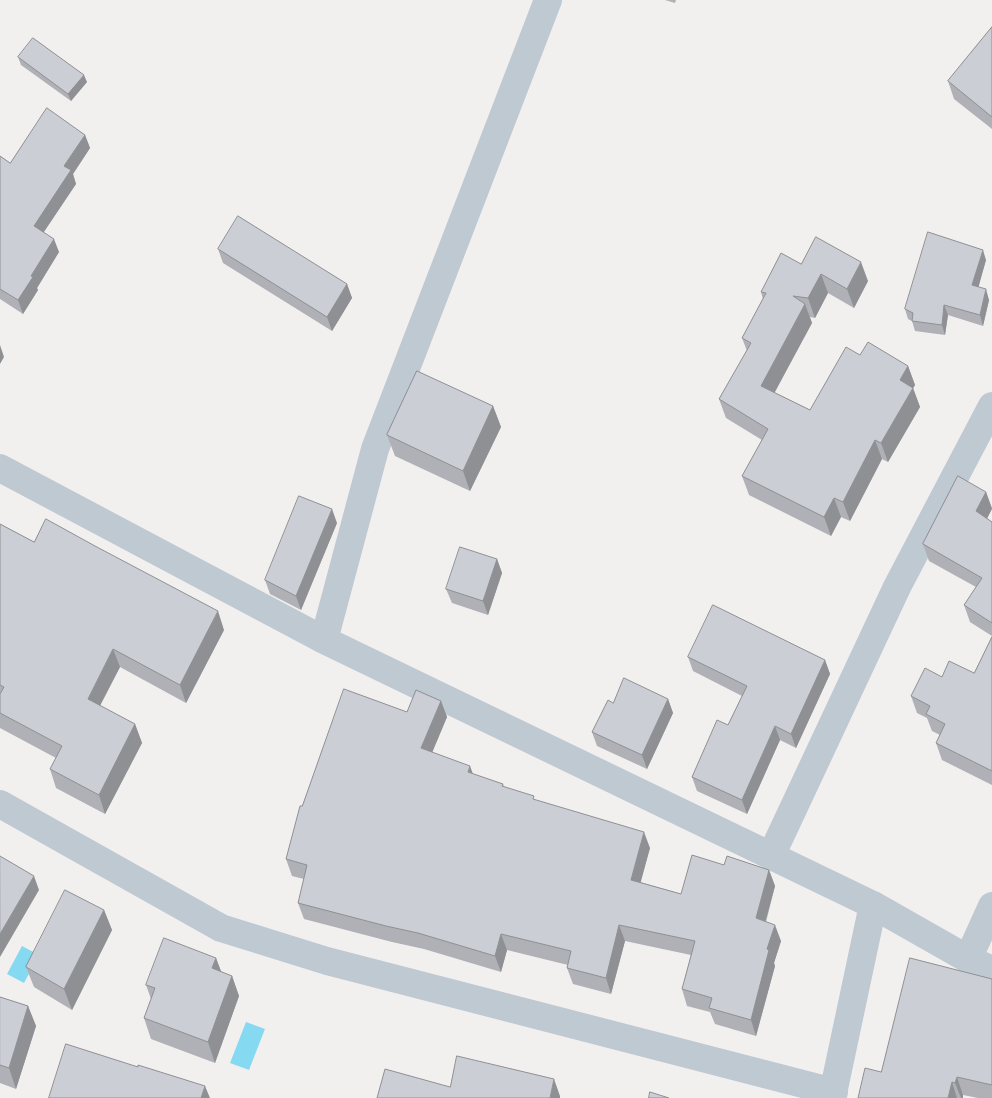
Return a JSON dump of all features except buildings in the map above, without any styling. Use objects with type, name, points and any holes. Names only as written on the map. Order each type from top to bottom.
[{"type":"street","points":[[324,640],[375,449],[548,0]]},
{"type":"street","points":[[771,856],[897,587],[992,406]]},
{"type":"street","points":[[0,468],[324,640],[873,905],[968,959],[992,970]]},
{"type":"street","points":[[0,804],[221,928],[327,961],[833,1095],[873,905]]},
{"type":"street","points":[[968,959],[992,906]]},
{"type":"water","points":[[22,946],[39,955],[24,983],[7,974]]},
{"type":"water","points":[[246,1022],[265,1029],[249,1070],[230,1063]]}]
